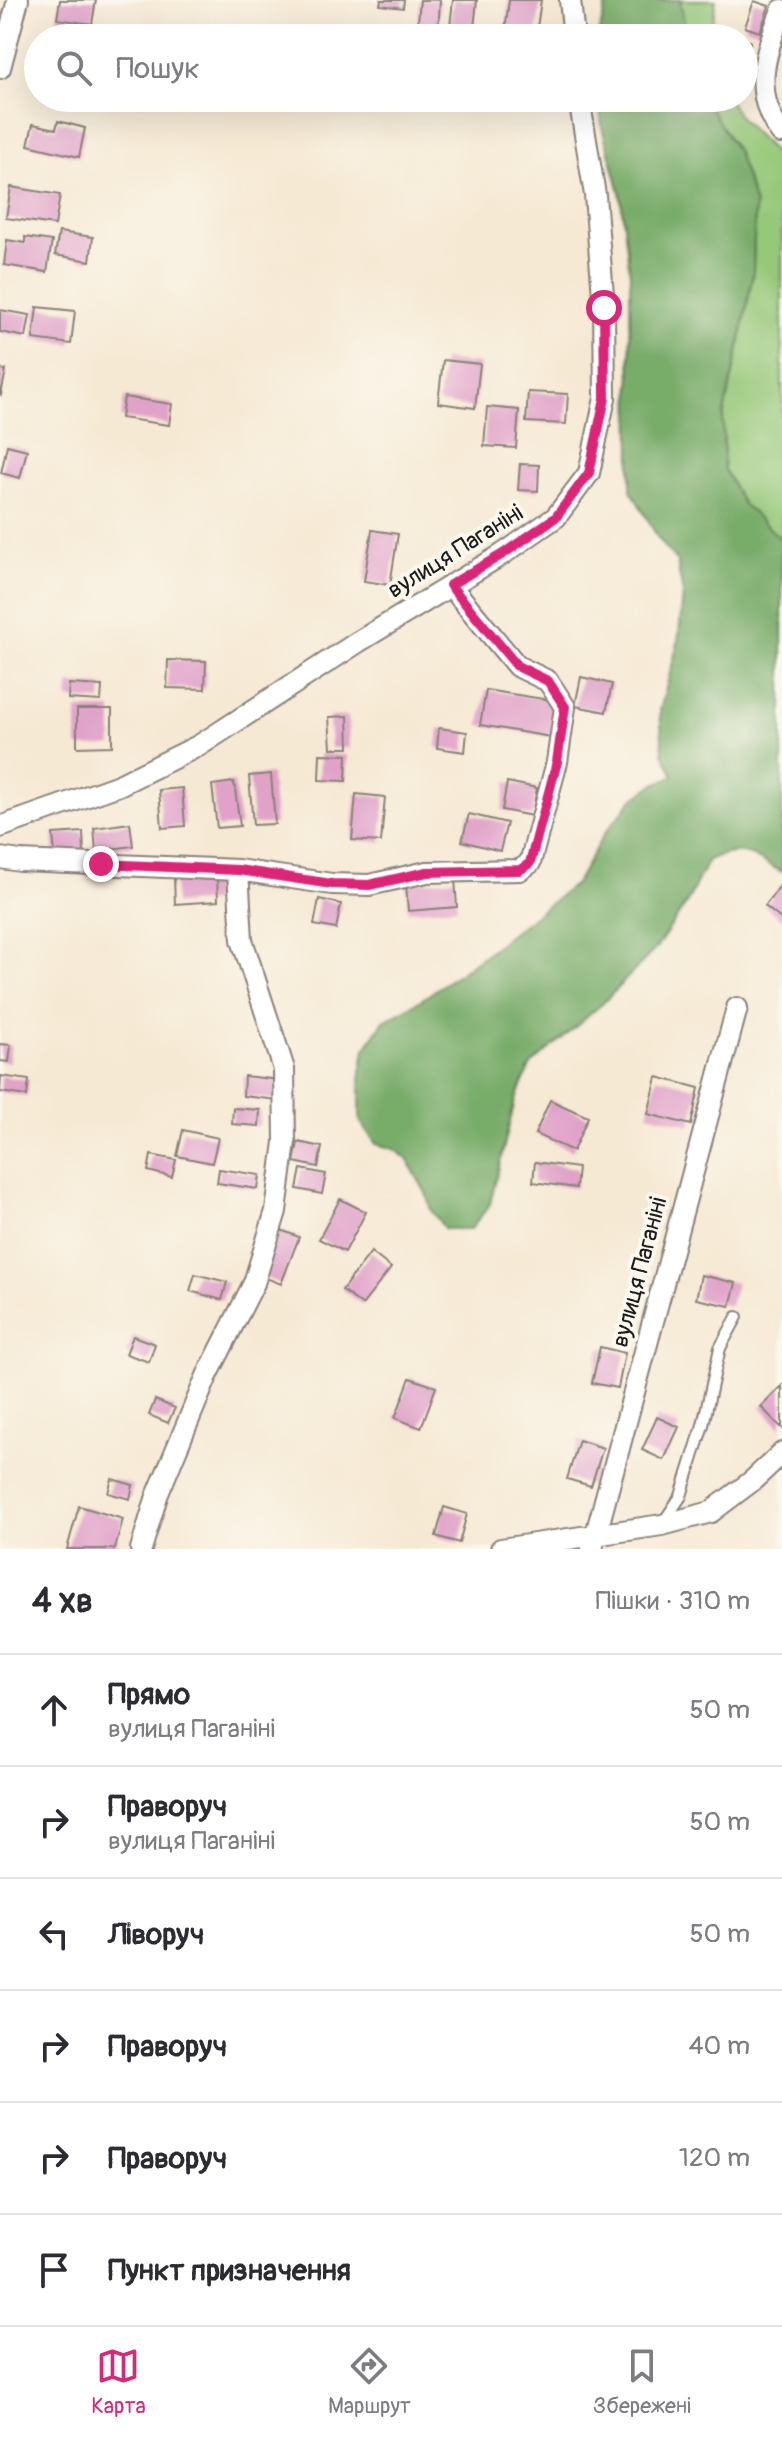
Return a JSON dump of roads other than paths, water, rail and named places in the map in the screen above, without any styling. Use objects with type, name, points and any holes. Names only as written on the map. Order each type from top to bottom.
[{"type":"street","points":[[0,68],[18,0]]},
{"type":"street","points":[[570,0],[573,24]]},
{"type":"street","points":[[781,133],[764,102],[764,72],[769,43],[782,10]]},
{"type":"street","name":"вулиця Паганіні","points":[[0,827],[119,785],[200,745],[503,554],[556,517],[589,473],[605,398],[604,308],[595,195],[581,112]]},
{"type":"street","points":[[0,858],[238,870],[332,884],[369,885],[427,872],[520,870],[530,863],[557,762],[565,707],[548,681],[517,666],[450,585]]},
{"type":"street","points":[[141,1549],[157,1496],[207,1376],[254,1283],[276,1211],[285,1142],[284,1069],[242,940],[238,870]]},
{"type":"street","name":"вулиця Паганіні","points":[[594,1542],[737,1008]]},
{"type":"street","points":[[501,1549],[594,1542],[711,1512],[782,1453]]},
{"type":"lane","points":[[662,1525],[681,1496],[703,1425],[720,1348],[737,1317]]}]
